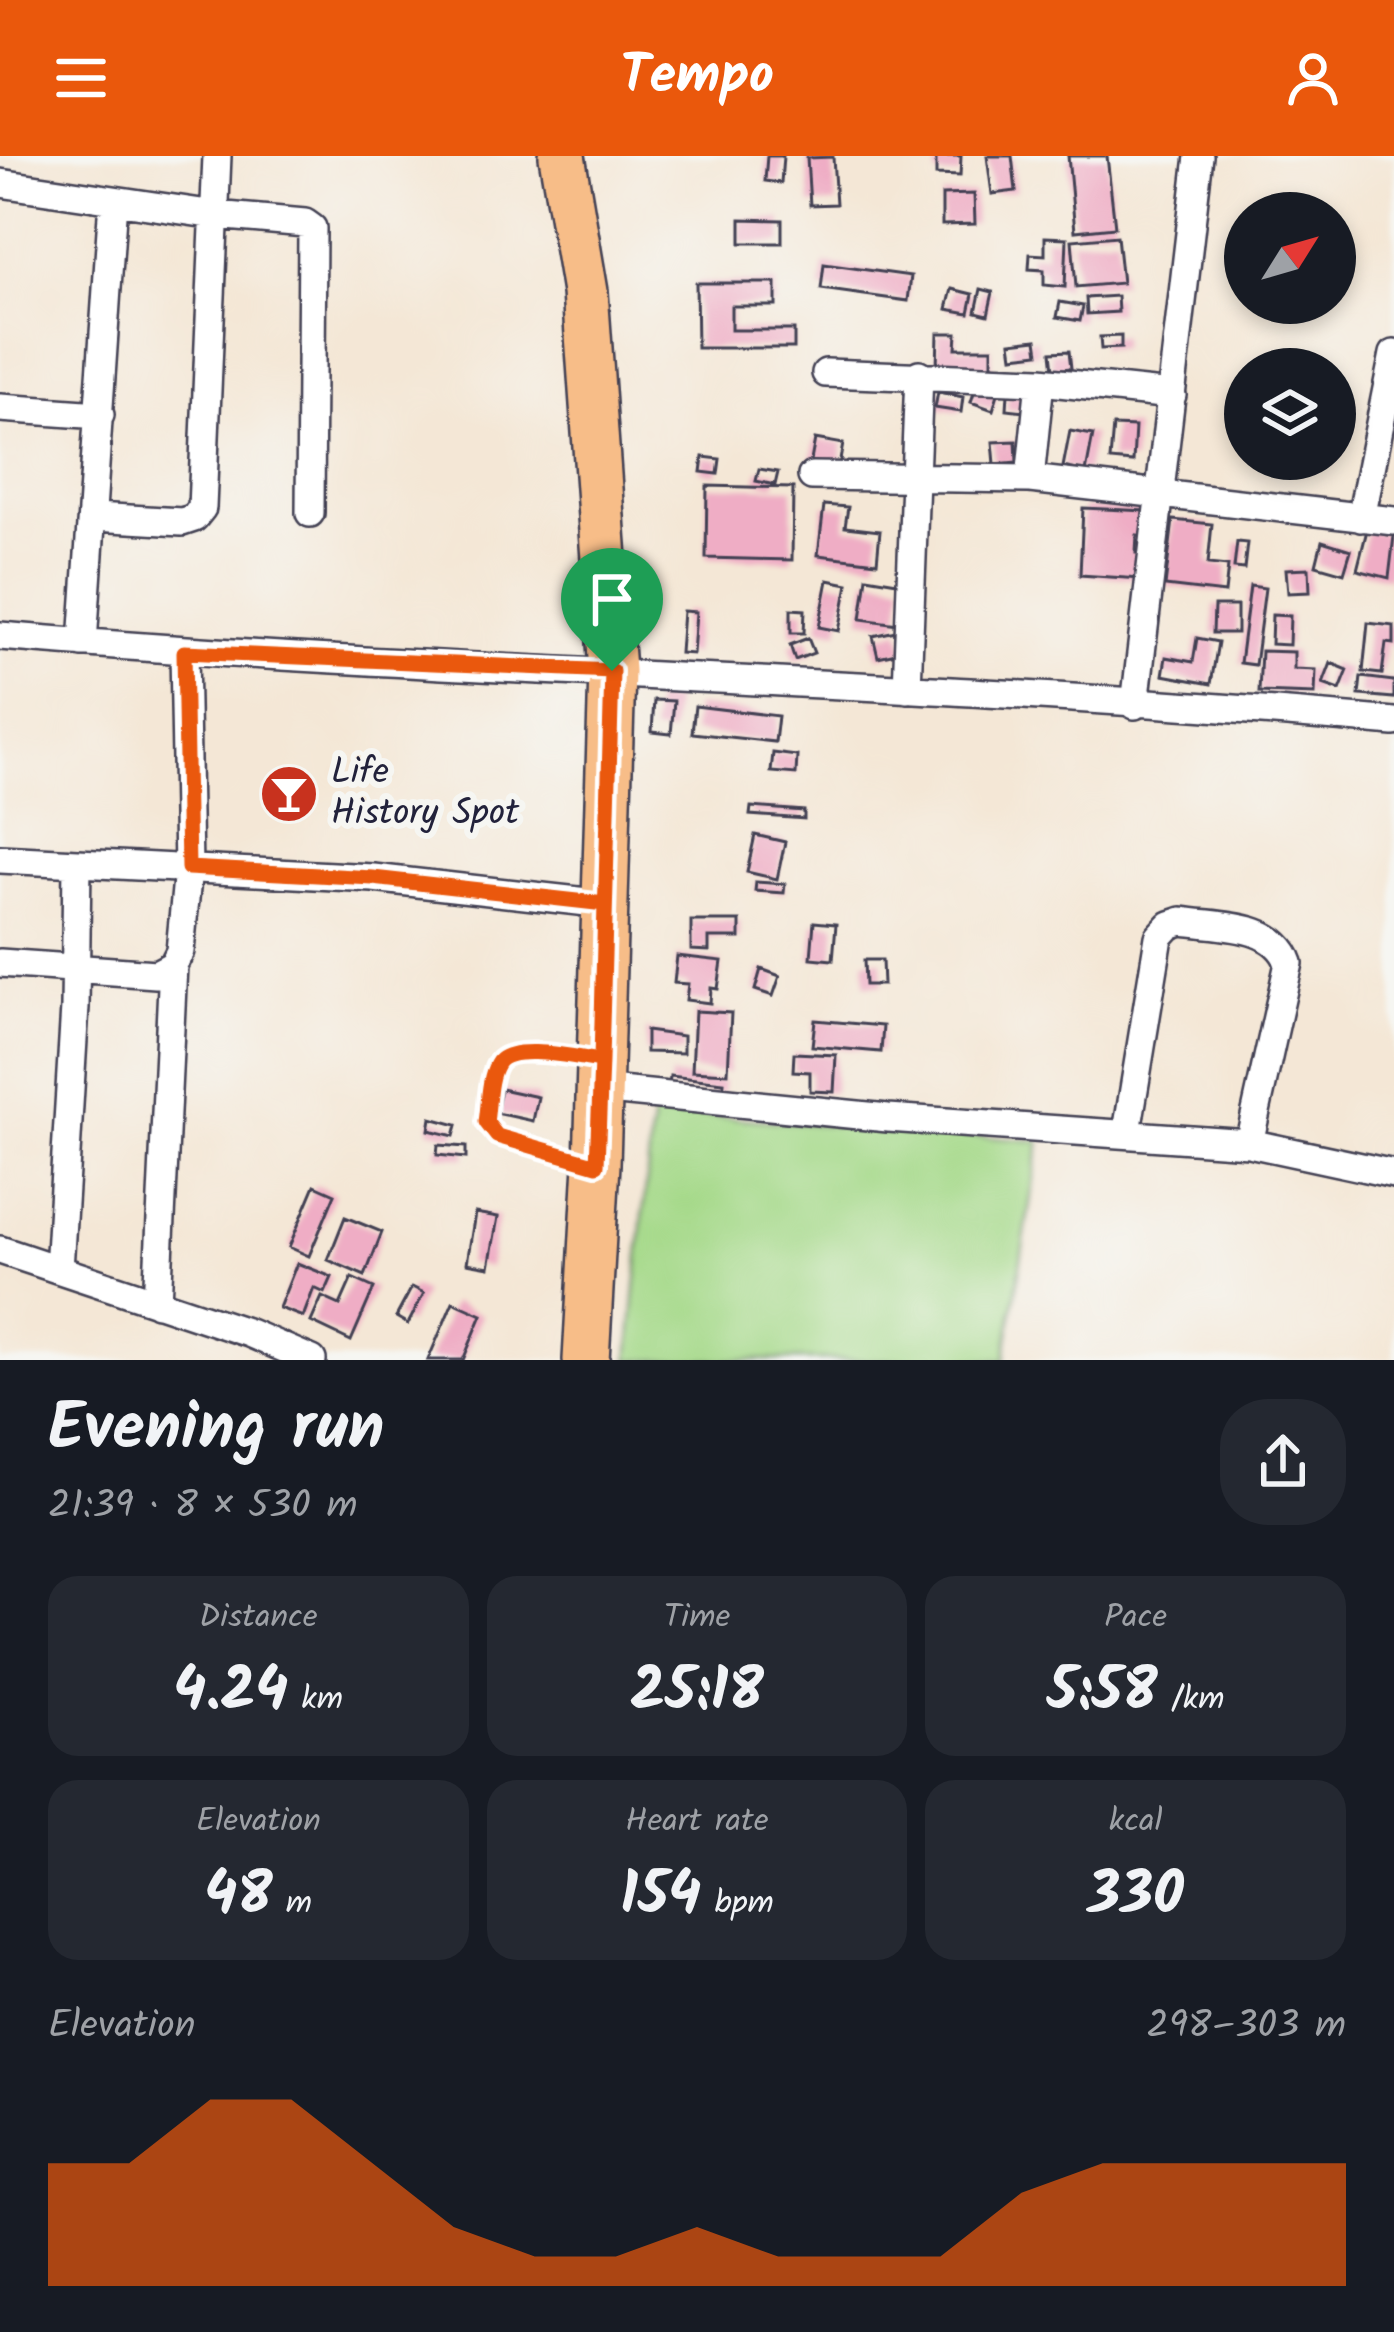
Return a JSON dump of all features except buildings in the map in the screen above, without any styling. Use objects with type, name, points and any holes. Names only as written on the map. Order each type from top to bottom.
[{"type":"main road","points":[[562,156],[585,292],[612,671],[597,1165],[586,1360]]},
{"type":"street","points":[[94,517],[182,522],[194,518],[202,508],[217,156]]},
{"type":"street","points":[[1135,705],[1199,156]]},
{"type":"street","points":[[0,183],[215,215],[305,223],[314,236],[310,513]]},
{"type":"street","points":[[83,643],[113,200]]},
{"type":"street","points":[[1361,518],[1394,354]]},
{"type":"street","points":[[826,373],[1040,381],[1172,395]]},
{"type":"street","points":[[907,689],[920,374]]},
{"type":"street","points":[[1030,479],[1040,381]]},
{"type":"street","points":[[0,408],[100,415]]},
{"type":"street","points":[[812,476],[1030,479],[1394,521]]},
{"type":"street","points":[[0,636],[184,652],[612,671],[1394,722]]},
{"type":"street","points":[[157,1303],[173,964],[180,951],[188,868],[184,652]]},
{"type":"street","points":[[0,859],[373,878],[605,904]]},
{"type":"street","points":[[58,1269],[76,967],[77,864]]},
{"type":"street","points":[[1127,1132],[1159,937],[1182,920],[1270,936],[1283,947],[1289,963],[1249,1143]]},
{"type":"street","points":[[0,963],[156,974],[173,964]]},
{"type":"street","points":[[600,1075],[887,1118],[1249,1143],[1394,1174]]},
{"type":"street","points":[[0,1250],[249,1333],[312,1360]]},
{"type":"lane","points":[[597,1165],[497,1136],[486,1122],[494,1068],[501,1057],[516,1052],[600,1075]]},
{"type":"green space","points":[[653,1112],[1040,1141],[1005,1360],[629,1360]]},
{"type":"place","name":"Life History Spot","points":[[289,794]]},
{"type":"route","points":[[612,671],[184,652],[188,868],[373,878],[605,904],[601,1061],[516,1052],[501,1057],[494,1068],[486,1122],[497,1136],[597,1165],[601,1061],[612,671]]}]
